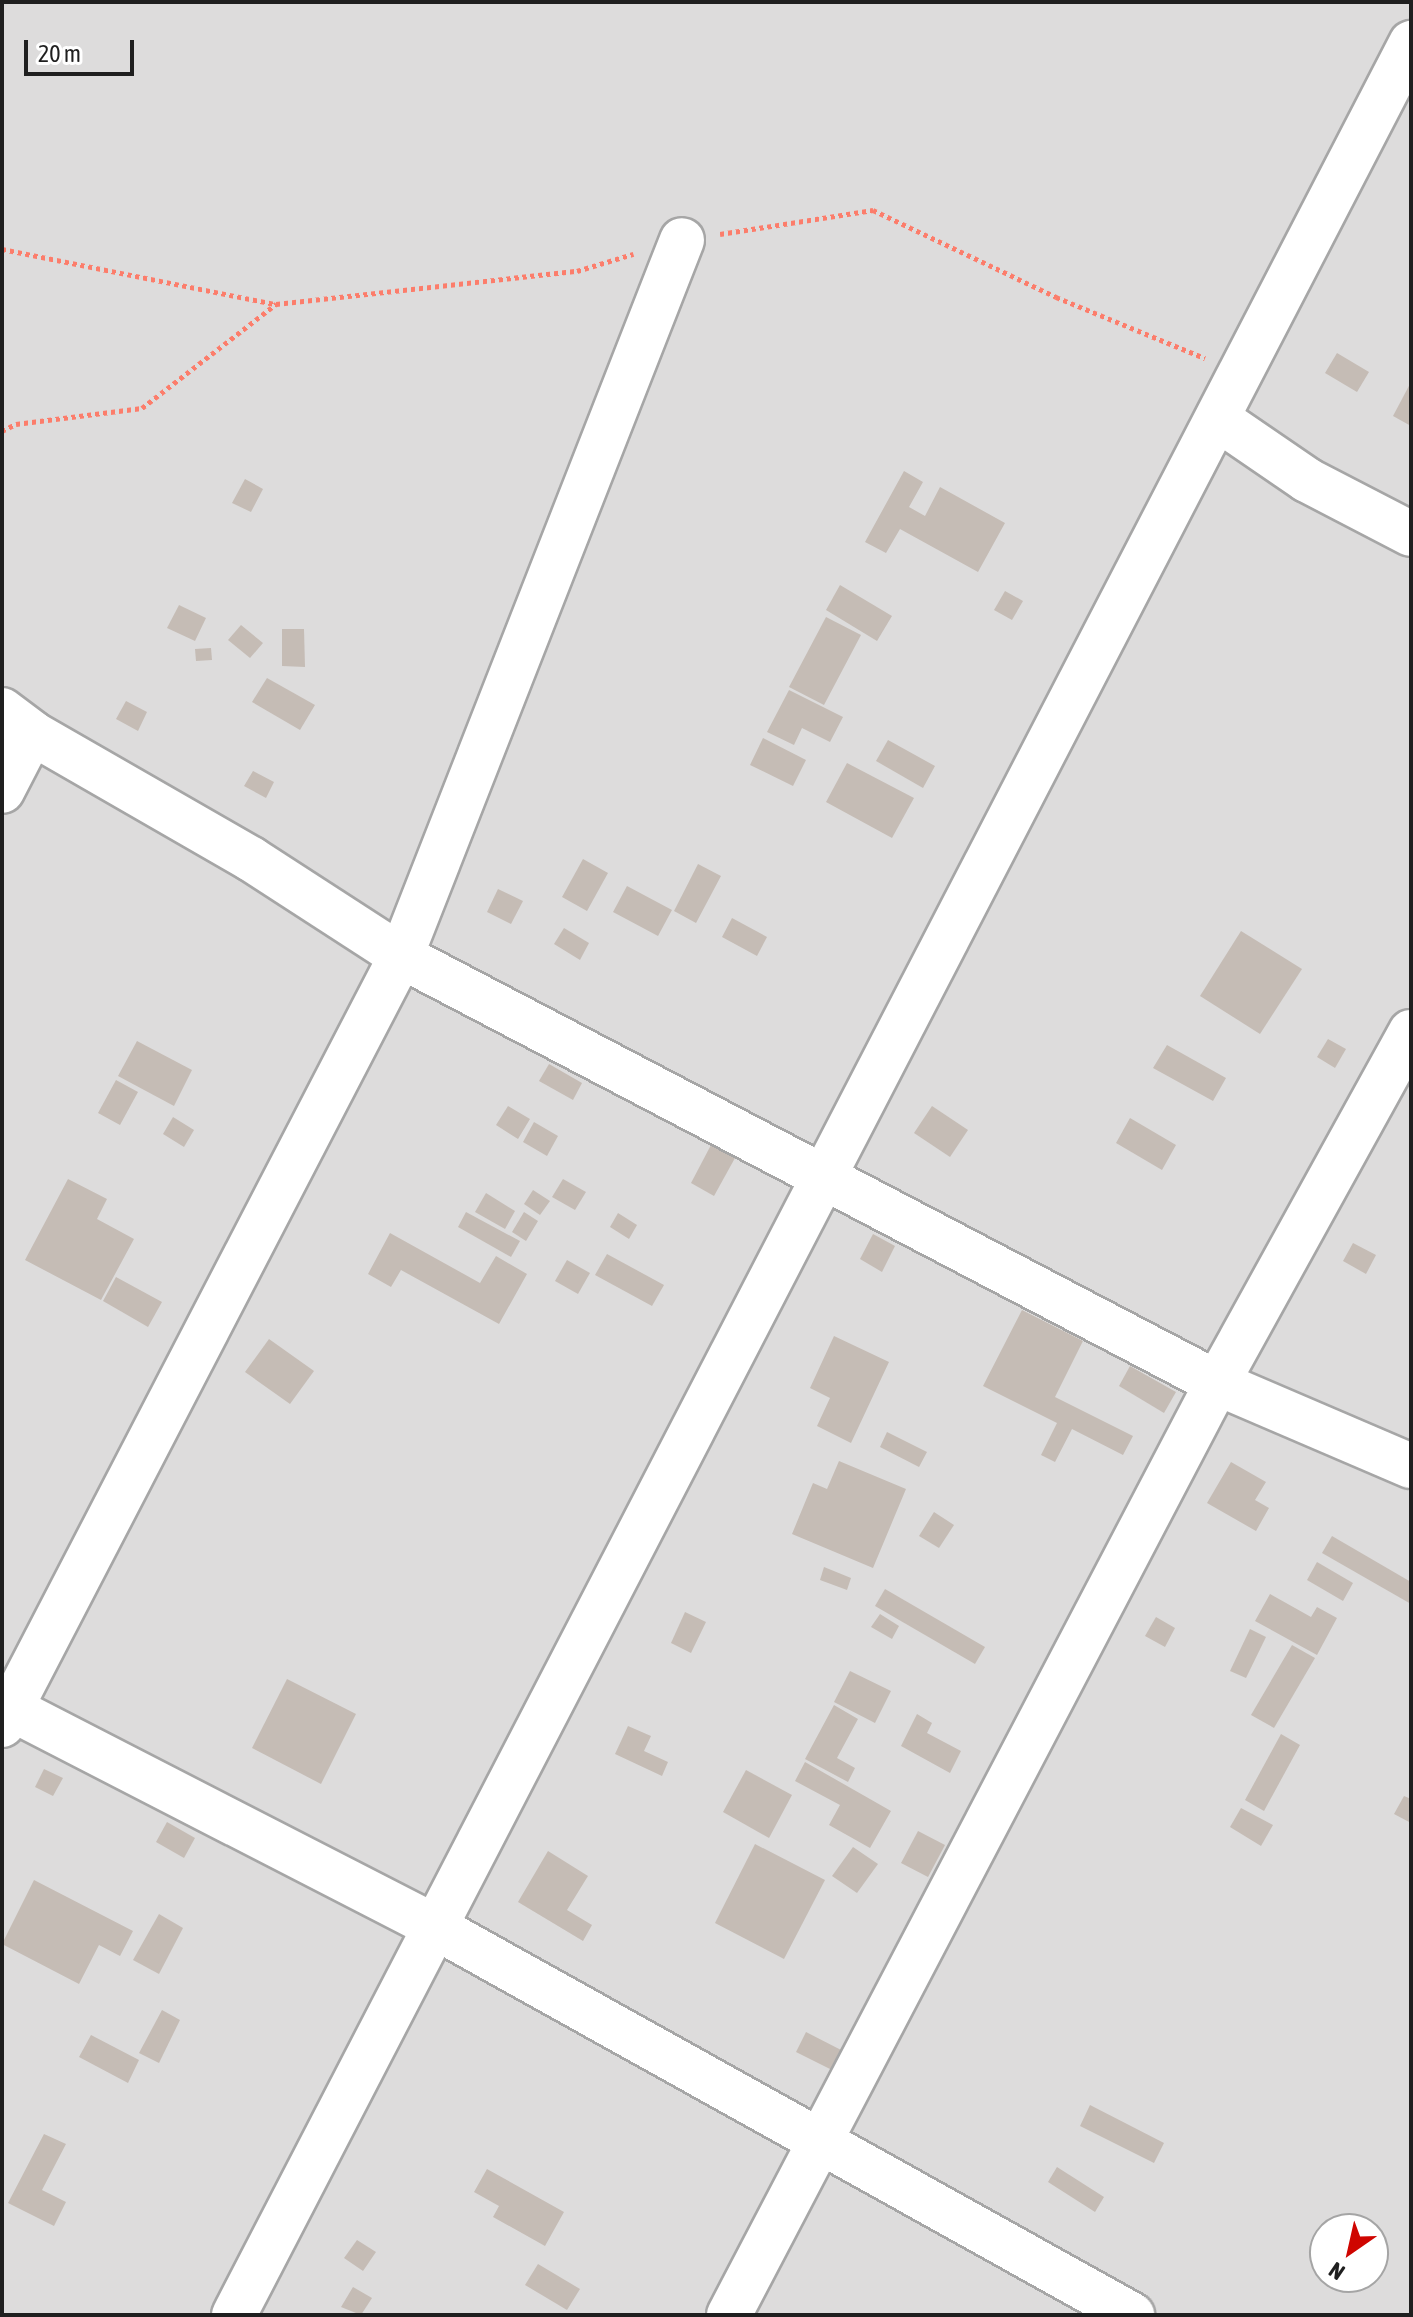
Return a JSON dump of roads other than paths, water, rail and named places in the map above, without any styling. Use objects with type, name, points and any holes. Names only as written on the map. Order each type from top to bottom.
[{"type":"street","points":[[234,2315],[1411,43]]},
{"type":"street","points":[[682,240],[401,956],[5,1712],[435,1927],[1132,2315]]},
{"type":"street","points":[[1218,419],[1307,480],[1411,534]]},
{"type":"street","points":[[2,791],[17,722],[251,859],[401,956],[1217,1383],[1411,1466]]},
{"type":"street","points":[[729,2315],[816,2139],[1217,1383],[1411,1032]]}]
